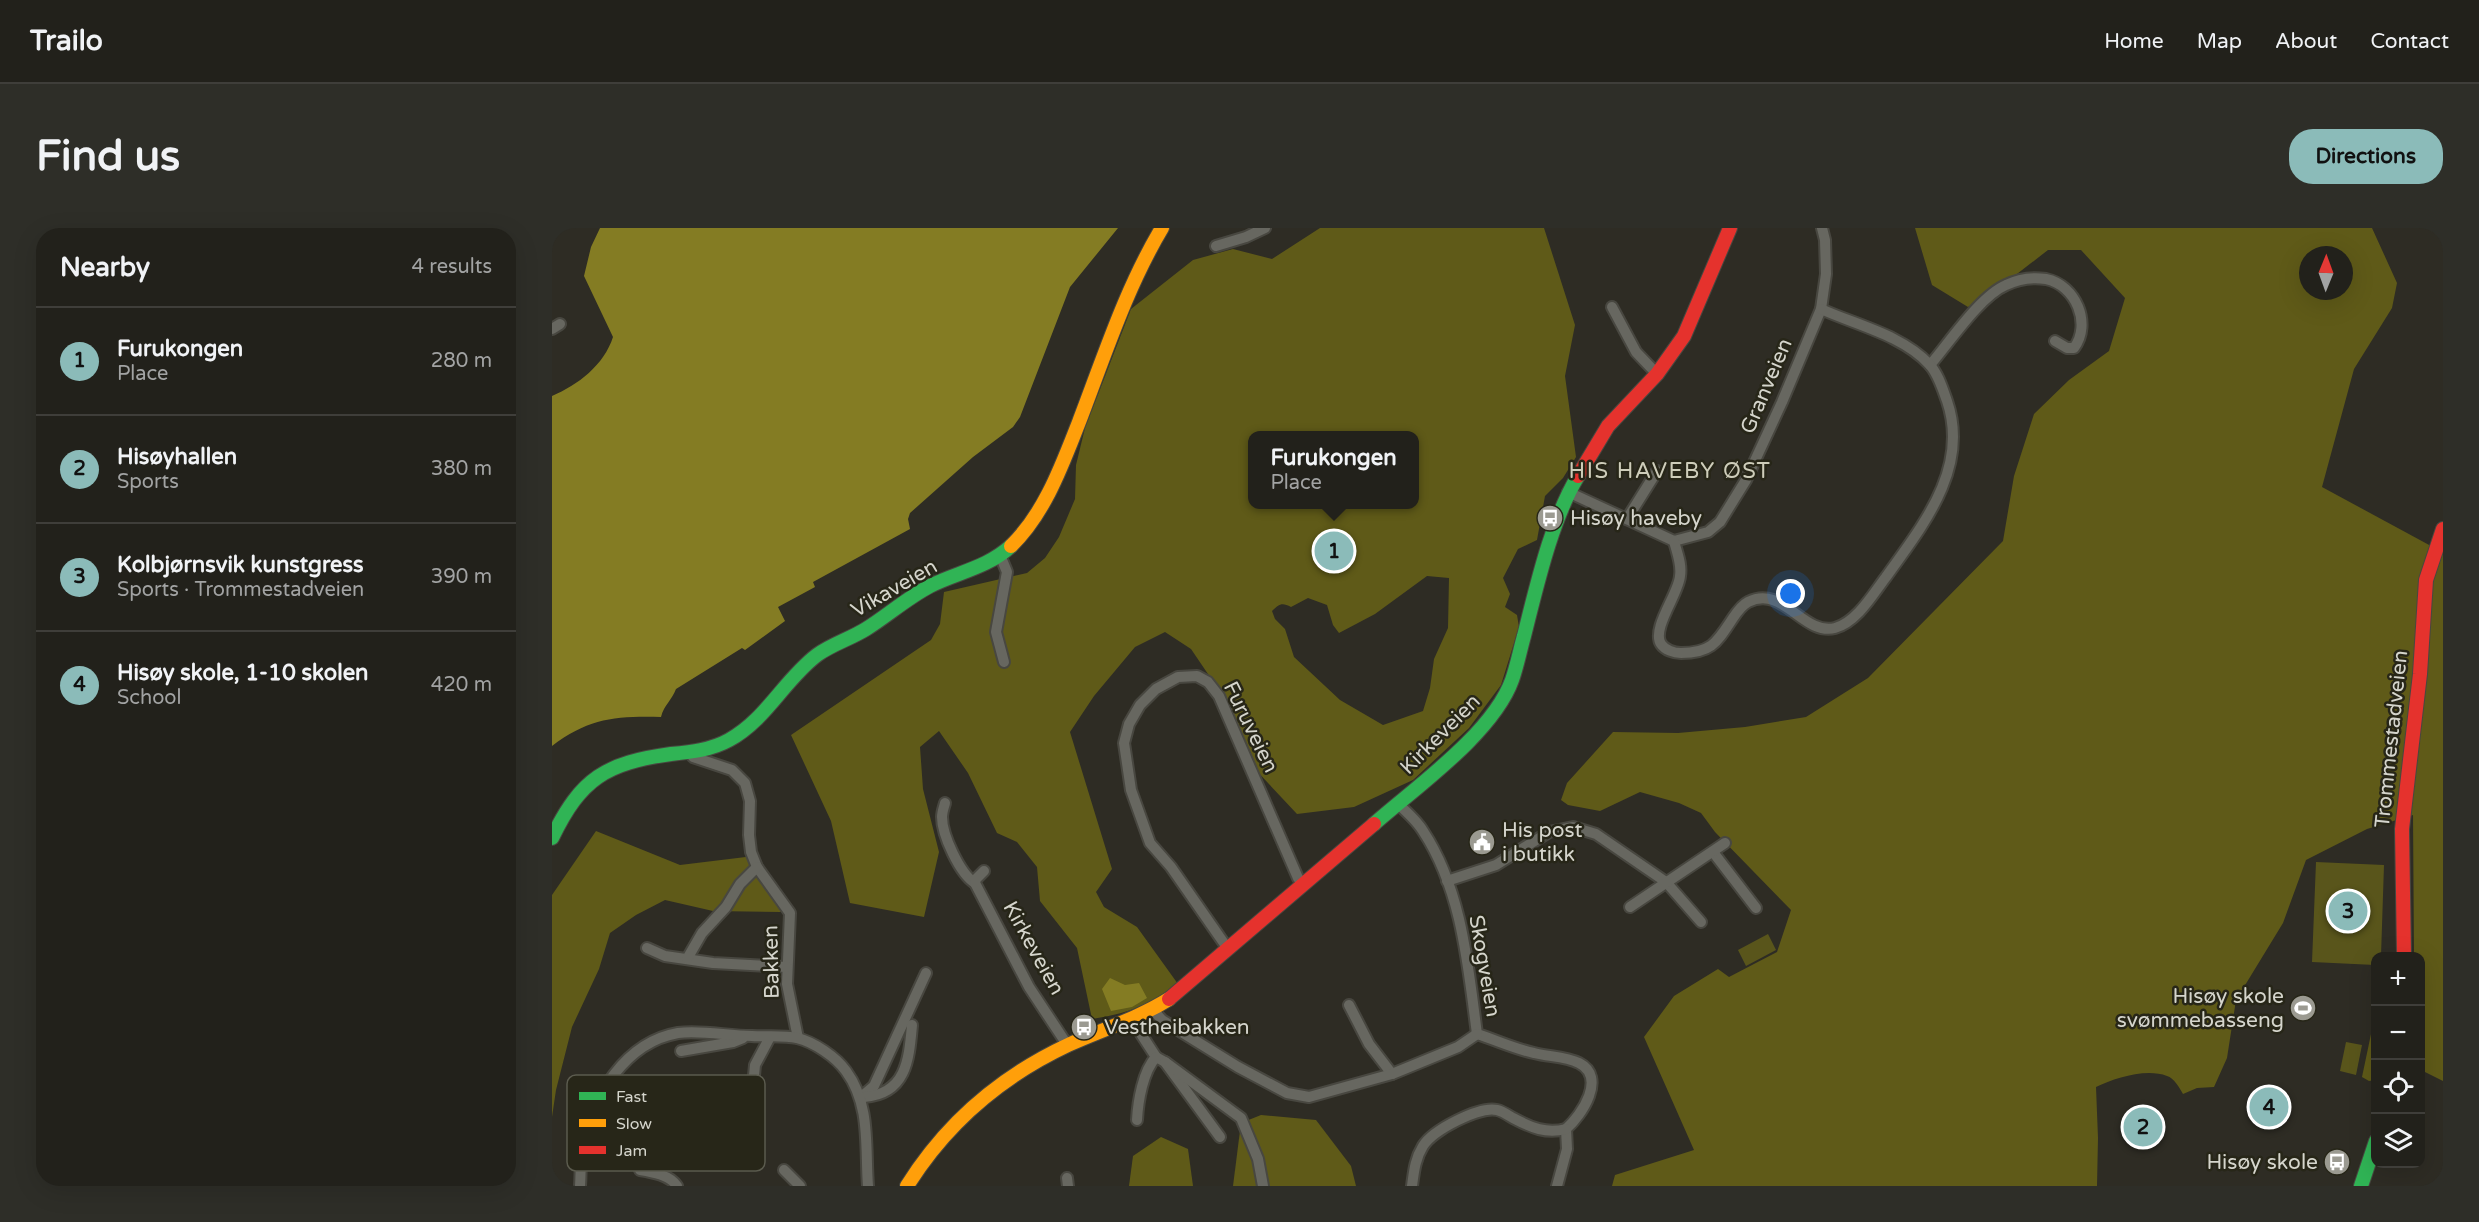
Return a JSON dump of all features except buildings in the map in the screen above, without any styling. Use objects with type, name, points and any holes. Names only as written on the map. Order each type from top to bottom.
[{"type":"main road","name":"Vikaveien","points":[[552,838],[568,805],[598,775],[630,761],[719,745],[752,725],[787,682],[820,653],[861,632],[921,591],[977,568],[1000,555],[1021,534],[1044,501],[1059,470],[1136,277],[1162,228]]},
{"type":"main road","name":"Kirkeveien","points":[[907,1186],[931,1150],[966,1110],[989,1090],[1020,1070],[1068,1046],[1153,1010],[1186,986],[1398,804],[1481,729],[1506,694],[1520,653],[1541,570],[1568,492],[1590,452],[1608,426],[1656,374],[1684,336],[1730,228]]},
{"type":"main road","name":"Trommestadveien","points":[[2404,952],[2402,829],[2420,674],[2426,580],[2443,529]]},
{"type":"main road","points":[[2361,1186],[2371,1156]]},
{"type":"street","points":[[1216,246],[1246,237],[1264,228]]},
{"type":"street","name":"Granveien","points":[[1674,541],[1708,532],[1720,522],[1750,470],[1782,402],[1821,309],[1826,274],[1825,240],[1822,228]]},
{"type":"street","points":[[1930,365],[1983,301],[2003,286],[2019,279],[2048,280],[2061,287],[2078,305],[2082,322],[2080,341],[2074,348],[2067,348],[2055,341]]},
{"type":"street","points":[[1612,307],[1636,352],[1656,374]]},
{"type":"street","points":[[1568,492],[1674,541],[1681,565],[1677,590],[1661,624],[1660,643],[1666,649],[1676,653],[1694,653],[1708,649],[1718,642],[1738,611],[1748,602],[1763,598],[1780,602],[1816,626],[1835,628],[1846,623],[1874,593],[1929,513],[1950,467],[1954,441],[1953,419],[1943,389],[1930,365],[1893,338],[1821,309]]},
{"type":"street","points":[[1627,519],[1657,471]]},
{"type":"street","points":[[1000,555],[1007,572],[996,632],[1004,662]]},
{"type":"street","name":"Furuveien","points":[[1228,949],[1170,867],[1150,843],[1131,790],[1124,743],[1129,724],[1140,705],[1156,689],[1178,677],[1197,676],[1208,682],[1219,696],[1298,878],[1303,884]]},
{"type":"street","name":"Bakken","points":[[689,752],[693,757],[732,770],[745,783],[750,801],[751,852],[757,867],[790,913],[787,984],[798,1038]]},
{"type":"street","name":"Kirkeveien","points":[[945,802],[942,816],[944,827],[963,872],[975,883],[1029,987],[1068,1046]]},
{"type":"street","name":"Skogveien","points":[[1398,804],[1422,829],[1436,852],[1447,881],[1467,963],[1477,1034],[1533,1053],[1576,1062],[1587,1069],[1592,1085],[1590,1094],[1579,1116],[1566,1129]]},
{"type":"street","points":[[1447,881],[1496,865],[1550,832],[1573,827],[1596,834],[1666,882],[1701,922]]},
{"type":"street","points":[[1630,907],[1725,843]]},
{"type":"street","points":[[1713,852],[1756,908]]},
{"type":"street","points":[[687,959],[702,933],[726,907],[740,884],[757,867]]},
{"type":"street","points":[[975,883],[984,871]]},
{"type":"street","points":[[647,948],[665,956],[734,966],[787,967]]},
{"type":"street","points":[[861,1097],[874,1086],[926,973]]},
{"type":"street","points":[[1349,1005],[1369,1044],[1392,1074]]},
{"type":"street","points":[[1153,1010],[1162,1020],[1238,1067],[1287,1093],[1309,1097],[1324,1095],[1392,1074],[1458,1047],[1477,1034]]},
{"type":"street","points":[[1132,1020],[1220,1137]]},
{"type":"street","points":[[861,1097],[881,1092],[903,1075],[908,1062],[912,1025]]},
{"type":"street","points":[[615,1075],[623,1064],[649,1043],[680,1033],[798,1038],[826,1052],[846,1071],[861,1097],[866,1126],[868,1186]]},
{"type":"street","points":[[681,1051],[733,1042],[746,1036]]},
{"type":"street","points":[[754,1075],[755,1065],[770,1037]]},
{"type":"street","points":[[1137,1120],[1138,1106],[1146,1076],[1161,1059]]},
{"type":"street","points":[[1161,1059],[1241,1118],[1258,1159],[1263,1186]]},
{"type":"street","points":[[1412,1186],[1415,1163],[1425,1143],[1445,1127],[1479,1112],[1498,1110],[1541,1131],[1553,1132],[1566,1129],[1567,1149],[1557,1186]]},
{"type":"street","points":[[784,1170],[792,1175],[800,1186]]},
{"type":"street","points":[[580,1186],[581,1171]]},
{"type":"street","points":[[648,1171],[655,1172],[675,1182],[677,1186]]},
{"type":"shaded area","points":[[600,228],[1118,228],[1070,287],[1020,417],[1013,427],[973,457],[910,513],[908,519],[910,529],[813,582],[815,587],[778,607],[785,621],[745,650],[742,648],[676,689],[661,717],[616,718],[591,724],[552,746],[552,396],[589,373],[609,347],[613,337],[584,276],[591,247]]},
{"type":"shaded area","points":[[1320,228],[1544,228],[1575,325],[1565,376],[1576,457],[1563,478],[1545,496],[1537,540],[1518,549],[1503,578],[1510,594],[1505,607],[1517,615],[1519,627],[1501,685],[1469,728],[1413,780],[1354,807],[1297,814],[1253,767],[1229,705],[1191,649],[1165,632],[1135,647],[1094,696],[1070,732],[1112,869],[1096,892],[1104,907],[1137,927],[1178,984],[1137,1008],[1092,1019],[1077,948],[1040,901],[1037,867],[1017,842],[997,833],[968,773],[939,731],[920,747],[923,789],[939,852],[924,917],[850,903],[831,821],[791,735],[931,640],[940,624],[944,592],[1027,573],[1045,558],[1059,537],[1075,499],[1076,465],[1085,428],[1131,309],[1193,260],[1233,249],[1272,259]],"holes":[[[1427,576],[1449,578],[1448,628],[1434,659],[1430,688],[1423,711],[1383,725],[1340,700],[1294,657],[1285,629],[1275,619],[1272,611],[1281,605],[1291,607],[1308,598],[1327,605],[1333,625],[1339,633],[1375,614]]]},
{"type":"shaded area","points":[[1915,228],[2372,228],[2397,283],[2392,308],[2354,369],[2322,487],[2431,546],[2443,522],[2443,1081],[2425,1072],[2425,952],[2414,952],[2413,815],[2367,829],[2306,860],[2283,923],[2236,1000],[2227,1058],[2214,1087],[2197,1088],[2183,1094],[2170,1077],[2150,1073],[2121,1077],[2096,1087],[2097,1186],[1612,1186],[1615,1175],[1694,1150],[1644,1037],[1674,996],[1718,969],[1729,977],[1777,952],[1791,910],[1715,832],[1701,813],[1679,803],[1640,792],[1600,811],[1568,805],[1561,800],[1567,783],[1613,732],[1678,733],[1745,727],[1806,717],[1868,678],[2003,541],[2014,476],[2034,414],[2069,380],[2109,351],[2125,298],[2081,250],[2048,250],[1995,291],[1968,307],[1932,285]]},
{"type":"shaded area","points":[[596,831],[680,865],[754,856],[781,912],[713,911],[665,900],[636,915],[610,933],[599,969],[572,1027],[556,1090],[552,1117],[552,895]]},
{"type":"shaded area","points":[[2316,862],[2384,865],[2381,952],[2371,952],[2371,965],[2312,962]]},
{"type":"shaded area","points":[[1768,934],[1776,950],[1746,966],[1738,950]]},
{"type":"shaded area","points":[[1110,978],[1125,985],[1139,983],[1147,998],[1132,1007],[1111,1011],[1102,989]]},
{"type":"shaded area","points":[[2371,1034],[2371,1081],[2362,1077]]},
{"type":"shaded area","points":[[2346,1042],[2362,1045],[2356,1075],[2340,1071]]},
{"type":"shaded area","points":[[1261,1115],[1316,1120],[1351,1166],[1356,1186],[1233,1186],[1241,1123]]},
{"type":"shaded area","points":[[1161,1137],[1188,1149],[1193,1186],[1129,1186],[1133,1156]]},
{"type":"traffic: fast","points":[[1374,824],[1452,758],[1488,720],[1502,700],[1514,675],[1552,533],[1578,476]]},
{"type":"traffic: fast","points":[[552,838],[574,801],[585,787],[598,777],[629,762],[701,750],[729,740],[754,722],[805,665],[817,655],[866,629],[922,591],[992,560],[1011,546]]},
{"type":"traffic: fast","points":[[2361,1186],[2371,1156]]},
{"type":"traffic: slow","points":[[1011,546],[1034,519],[1051,488],[1137,274],[1162,228]]},
{"type":"traffic: slow","points":[[907,1186],[939,1141],[998,1087],[1068,1045],[1144,1013],[1169,999]]},
{"type":"traffic: jam","points":[[1578,476],[1608,426],[1657,374],[1684,336],[1730,228]]},
{"type":"traffic: jam","points":[[2404,952],[2402,829],[2420,674],[2426,580],[2443,529]]},
{"type":"traffic: jam","points":[[1169,999],[1374,824]]},
{"type":"place","name":"Hisøy haveby","points":[[1550,518]]},
{"type":"place","name":"Furukongen","points":[[1334,551]]},
{"type":"place","name":"His post i butikk","points":[[1482,842]]},
{"type":"place","name":"Kolbjørnsvik kunstgress","points":[[2348,911]]},
{"type":"place","name":"Hisøy skole svømmebasseng","points":[[2303,1008]]},
{"type":"place","name":"Vestheibakken","points":[[1084,1027]]},
{"type":"place","name":"Hisøy skole, 1-10 skolen","points":[[2269,1107]]},
{"type":"place","name":"Hisøyhallen","points":[[2143,1127]]},
{"type":"place","name":"Hisøy skole","points":[[2337,1162]]},
{"type":"district","name":"HIS HAVEBY ØST","points":[[1670,470]]}]
